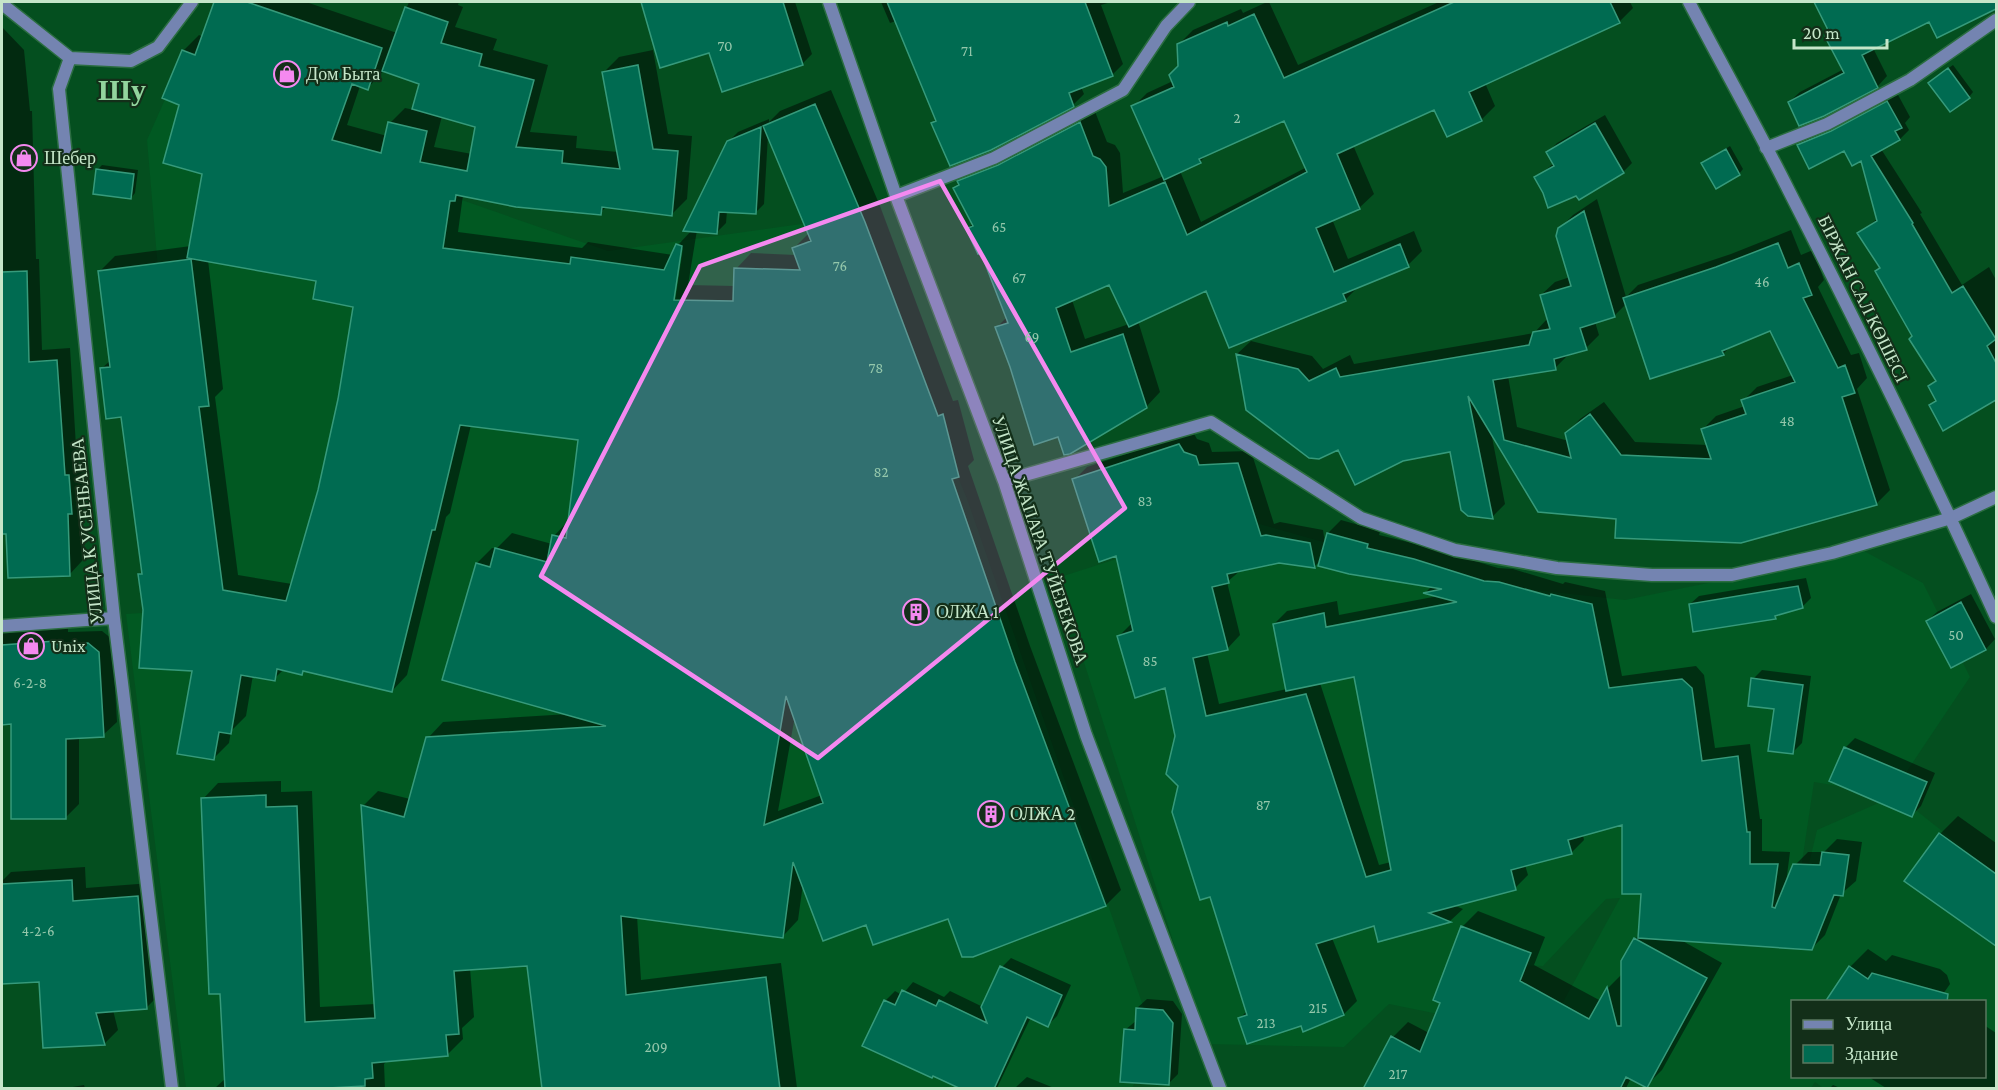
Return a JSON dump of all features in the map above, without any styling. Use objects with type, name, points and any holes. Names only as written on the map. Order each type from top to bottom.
[{"type":"street","points":[[2,4],[70,58],[131,61],[158,47],[192,2]]},
{"type":"street","name":"УЛИЦА ЖАПАРА ТУЙЕБЕКОВА","points":[[830,2],[896,196],[1004,481],[1086,735],[1220,1089]]},
{"type":"street","points":[[896,196],[994,158],[1123,90],[1166,26],[1189,2]]},
{"type":"street","name":"БІРЖАН САЛ КӨШЕСІ","points":[[1689,2],[1788,189],[1951,518],[1996,617]]},
{"type":"street","points":[[1766,148],[1827,124],[1910,80],[1996,20]]},
{"type":"street","name":"УЛИЦА К УСЕНБАЕВА","points":[[70,58],[59,89],[114,618],[172,1089]]},
{"type":"street","points":[[1004,481],[1210,422],[1361,519],[1455,550],[1557,568],[1652,575],[1732,574],[1832,553],[1951,518],[1996,497]]},
{"type":"street","points":[[2,626],[114,618]]},
{"type":"highlighted area","points":[[940,181],[1125,508],[818,758],[541,576],[700,266]]},
{"type":"shaded area","points":[[166,97],[608,251],[851,217],[967,499],[1156,1043],[1132,1088],[186,1088],[126,614],[187,610],[147,140]]},
{"type":"shaded area","points":[[1242,519],[1465,582],[1625,600],[1864,551],[1923,583],[1970,677],[1891,795],[1814,782],[1798,889],[1671,896],[1802,893],[1817,830],[1892,797],[1917,811],[1996,874],[1996,1088],[1823,1088],[1815,1082],[1811,1088],[1516,1088],[1620,898],[1606,899],[1543,966],[1468,964],[1448,1016],[1389,1004],[1344,1047],[1206,1044],[1057,578]]},
{"type":"building","points":[[214,2],[247,2],[382,48],[368,90],[352,84],[332,140],[381,153],[388,122],[427,131],[420,162],[467,171],[475,127],[412,109],[419,84],[382,71],[405,7],[448,22],[441,43],[482,54],[479,66],[534,80],[516,147],[563,151],[562,163],[620,169],[602,72],[638,65],[653,149],[678,151],[672,216],[602,207],[601,215],[516,207],[456,195],[455,201],[450,201],[443,248],[570,264],[571,257],[664,270],[676,244],[682,246],[674,300],[733,301],[734,268],[800,270],[792,248],[811,241],[763,126],[815,104],[865,222],[938,416],[943,414],[959,477],[952,479],[1015,662],[1106,906],[973,957],[962,957],[948,919],[873,945],[866,925],[823,941],[793,862],[783,938],[621,916],[626,995],[766,977],[780,1089],[542,1089],[527,966],[454,971],[459,1034],[446,1035],[448,1056],[372,1063],[373,1078],[365,1079],[365,1086],[310,1089],[225,1089],[220,994],[209,994],[201,798],[266,795],[266,807],[297,806],[305,1022],[375,1018],[361,805],[404,817],[426,737],[606,726],[442,680],[476,563],[490,567],[495,548],[547,562],[552,535],[566,538],[578,440],[460,425],[392,692],[303,671],[302,675],[277,669],[275,681],[241,675],[231,734],[219,732],[214,760],[177,754],[192,671],[139,668],[143,610],[138,574],[142,574],[121,417],[106,419],[100,368],[110,367],[98,271],[191,259],[209,406],[199,407],[223,590],[286,601],[318,490],[338,399],[353,307],[313,299],[316,281],[187,258],[202,174],[163,163],[179,105],[162,98],[182,50],[195,55]],"holes":[[[786,696],[823,803],[764,825]]]},
{"type":"building","points":[[641,2],[783,2],[803,65],[722,92],[709,53],[660,68]]},
{"type":"building","points":[[887,2],[1085,2],[1113,76],[1069,93],[1074,107],[991,150],[950,166],[931,123],[936,121]]},
{"type":"building","points":[[1454,2],[1610,2],[1620,23],[1469,92],[1482,121],[1447,137],[1434,110],[1337,154],[1360,209],[1316,228],[1334,272],[1400,244],[1409,267],[1343,294],[1346,301],[1229,348],[1206,291],[1129,327],[1109,285],[1056,308],[1071,352],[1123,334],[1147,408],[1070,454],[1064,455],[1058,437],[1034,445],[995,327],[1008,323],[981,253],[978,254],[966,229],[973,226],[953,188],[959,185],[957,181],[998,165],[1080,122],[1093,156],[1100,159],[1106,167],[1109,206],[1165,182],[1187,235],[1307,172],[1284,121],[1199,159],[1201,163],[1164,180],[1131,106],[1174,87],[1169,75],[1178,66],[1177,44],[1227,22],[1228,26],[1254,14],[1284,78]]},
{"type":"building","points":[[1814,2],[1996,2],[1996,9],[1937,38],[1929,22],[1862,55],[1878,88],[1824,116],[1799,126],[1788,102],[1844,73],[1825,37],[1828,30]]},
{"type":"building","points":[[1948,68],[1970,98],[1950,112],[1928,83]]},
{"type":"building","points":[[1887,101],[1902,128],[1895,131],[1900,140],[1871,156],[1913,223],[1952,293],[1963,286],[1996,339],[1987,346],[1996,363],[1996,400],[1943,431],[1929,405],[1936,401],[1928,386],[1936,381],[1909,339],[1912,336],[1875,271],[1880,268],[1857,233],[1877,221],[1861,161],[1852,166],[1844,151],[1809,169],[1797,145],[1831,131]]},
{"type":"building","points":[[1595,123],[1624,173],[1579,200],[1576,196],[1548,208],[1534,177],[1554,166],[1546,152]]},
{"type":"building","points":[[761,127],[756,214],[719,212],[717,234],[683,231],[727,141]]},
{"type":"building","points":[[1726,149],[1740,175],[1716,189],[1701,163]]},
{"type":"building","points":[[96,169],[134,174],[131,199],[93,194]]},
{"type":"building","points":[[1584,211],[1615,317],[1580,328],[1587,350],[1554,359],[1556,370],[1493,380],[1504,440],[1571,458],[1565,433],[1590,414],[1621,455],[1711,459],[1701,429],[1746,414],[1741,400],[1795,382],[1770,331],[1722,351],[1724,355],[1650,379],[1623,298],[1716,267],[1778,243],[1788,268],[1799,263],[1812,295],[1803,298],[1838,368],[1845,365],[1855,393],[1842,397],[1877,505],[1741,543],[1615,538],[1616,519],[1538,512],[1468,396],[1493,519],[1468,516],[1461,510],[1450,452],[1403,461],[1355,485],[1338,450],[1319,459],[1309,458],[1246,410],[1236,354],[1298,369],[1309,381],[1336,368],[1340,377],[1529,345],[1533,332],[1550,329],[1540,295],[1571,286],[1556,236],[1558,228]]},
{"type":"building","points":[[27,271],[29,362],[57,360],[65,475],[69,475],[72,514],[68,514],[70,576],[8,578],[6,534],[2,534],[2,272]]},
{"type":"building","points":[[1179,444],[1184,452],[1196,456],[1199,465],[1238,463],[1261,536],[1310,543],[1315,568],[1279,563],[1227,574],[1229,583],[1212,587],[1228,650],[1193,658],[1206,716],[1306,694],[1366,877],[1391,870],[1354,677],[1286,691],[1273,624],[1324,613],[1326,627],[1457,602],[1423,593],[1442,589],[1349,574],[1318,566],[1327,533],[1368,544],[1367,548],[1414,559],[1484,581],[1499,582],[1550,596],[1551,594],[1592,604],[1609,688],[1682,679],[1692,688],[1702,761],[1738,756],[1747,832],[1750,832],[1750,864],[1778,864],[1772,907],[1775,908],[1793,864],[1820,865],[1822,852],[1849,855],[1843,896],[1834,895],[1812,950],[1638,938],[1641,894],[1622,894],[1622,825],[1568,840],[1572,854],[1511,870],[1516,890],[1429,913],[1451,922],[1378,942],[1374,926],[1316,944],[1344,1015],[1303,1032],[1301,1026],[1247,1044],[1238,1018],[1247,1015],[1210,897],[1200,900],[1172,812],[1178,786],[1166,774],[1175,736],[1165,688],[1135,698],[1117,636],[1133,631],[1116,556],[1099,562],[1072,479]]},
{"type":"building","points":[[1798,586],[1803,608],[1775,616],[1776,619],[1693,632],[1689,604]]},
{"type":"building","points":[[1961,602],[1986,650],[1951,668],[1926,621]]},
{"type":"building","points":[[55,641],[56,644],[88,643],[99,652],[104,737],[66,739],[66,819],[11,819],[11,724],[2,725],[2,645]]},
{"type":"building","points":[[1751,678],[1803,685],[1793,754],[1768,751],[1774,709],[1748,706]]},
{"type":"building","points":[[1844,747],[1927,782],[1912,817],[1829,781]]},
{"type":"building","points":[[1939,833],[1996,874],[1996,946],[1904,881]]},
{"type":"building","points":[[72,880],[73,901],[138,896],[147,1009],[96,1013],[105,1045],[43,1048],[39,982],[2,984],[2,884]]},
{"type":"building","points":[[1461,926],[1531,953],[1520,981],[1589,1019],[1607,987],[1617,1026],[1621,1026],[1621,961],[1634,938],[1707,978],[1647,1088],[1626,1077],[1620,1089],[1363,1089],[1391,1036],[1420,1052],[1440,1003],[1433,1000]]},
{"type":"building","points":[[1000,966],[1062,995],[1048,1027],[1027,1017],[994,1089],[961,1089],[862,1046],[884,1000],[895,1005],[902,990],[936,1006],[939,1000],[987,1023],[981,1007]]},
{"type":"building","points":[[1849,966],[1868,979],[1872,973],[1948,994],[1947,1000],[1826,1000]]},
{"type":"building","points":[[1136,1008],[1163,1010],[1173,1023],[1169,1085],[1120,1082],[1124,1029],[1135,1030]]},
{"type":"place","name":"Дом Быта","points":[[287,74]]},
{"type":"place","name":"Шебер","points":[[24,158]]},
{"type":"place","name":"ОЛЖА 1","points":[[916,612]]},
{"type":"place","name":"Unix","points":[[31,646]]},
{"type":"place","name":"ОЛЖА 2","points":[[991,814]]},
{"type":"district","name":"Шу","points":[[122,89]]}]
